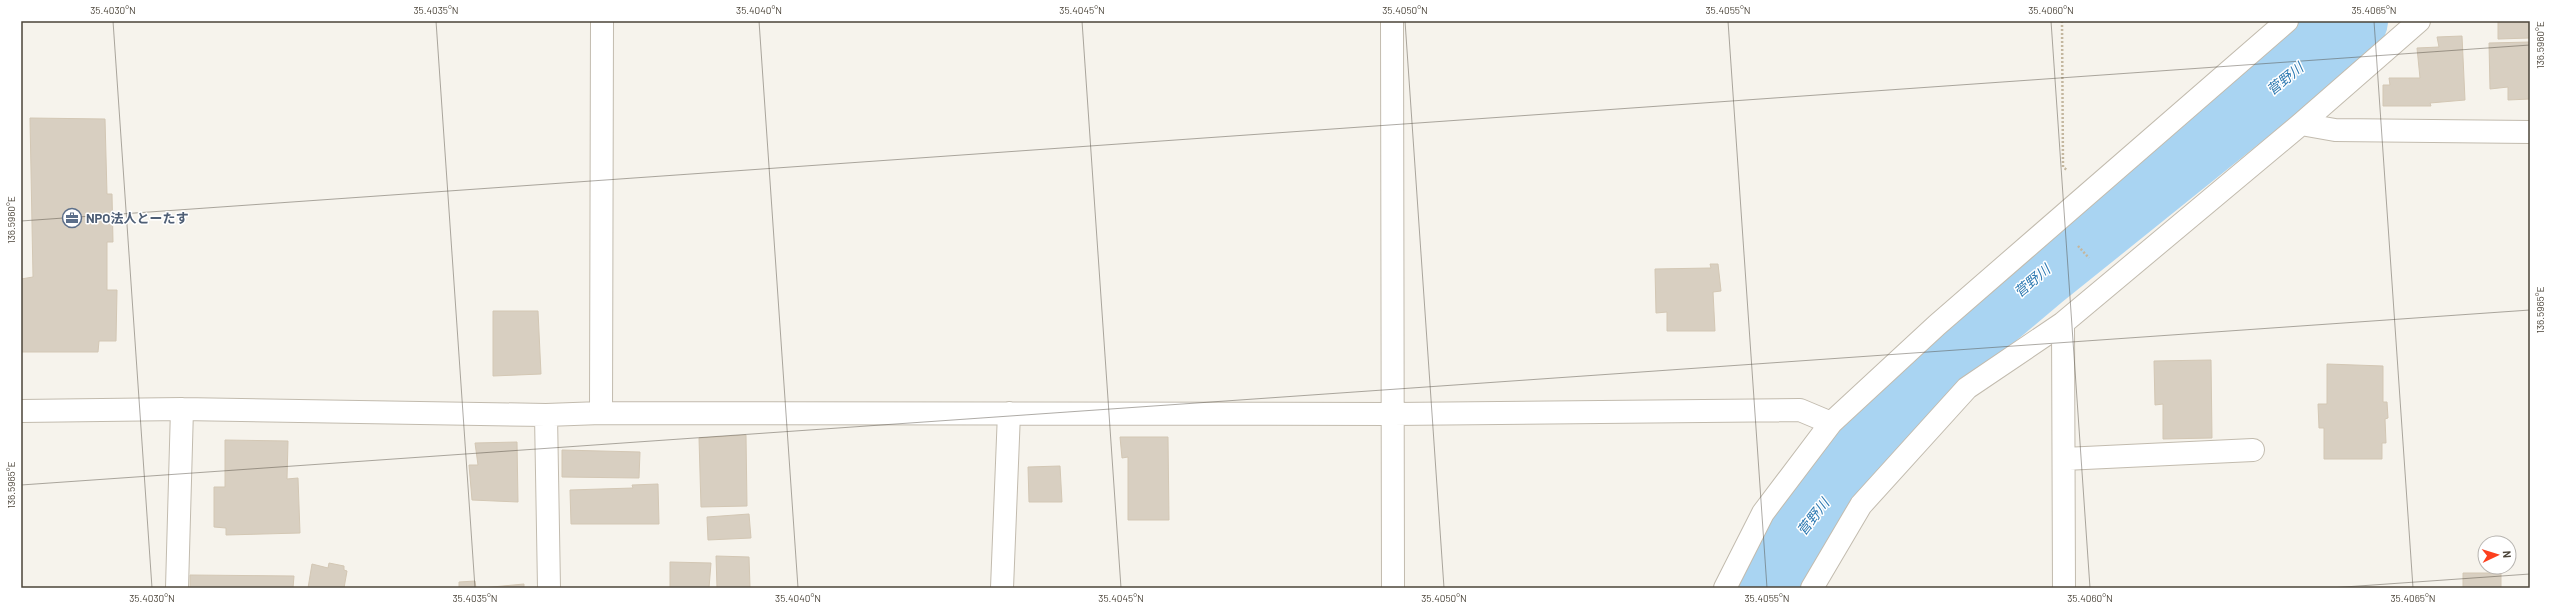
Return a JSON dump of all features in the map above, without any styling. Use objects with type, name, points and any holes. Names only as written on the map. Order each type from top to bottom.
[{"type":"street","points":[[601,413],[602,21]]},
{"type":"street","points":[[1392,21],[1394,588]]},
{"type":"street","points":[[1725,588],[1763,513],[1831,423],[1937,325],[2088,192],[2287,21]]},
{"type":"street","points":[[1812,588],[1861,506],[1967,388],[2063,323],[2301,124],[2419,21]]},
{"type":"street","points":[[2301,124],[2335,130],[2530,132]]},
{"type":"street","points":[[2063,323],[2064,588]]},
{"type":"street","points":[[21,411],[182,409],[546,416],[601,413],[1393,414],[1800,410],[1831,423]]},
{"type":"street","points":[[177,588],[182,409]]},
{"type":"street","points":[[1002,588],[1009,413]]},
{"type":"street","points":[[546,416],[549,588]]},
{"type":"street","points":[[2064,458],[2253,450]]},
{"type":"path","points":[[2062,21],[2063,167],[2088,192]]},
{"type":"path","points":[[2074,242],[2090,260]]},
{"type":"building","points":[[2498,21],[2530,21],[2530,38],[2498,39]]},
{"type":"building","points":[[2462,36],[2465,100],[2430,103],[2431,106],[2383,106],[2383,85],[2390,85],[2389,78],[2420,78],[2417,48],[2439,47],[2437,37]]},
{"type":"building","points":[[2530,42],[2530,99],[2508,100],[2508,87],[2490,89],[2489,43]]},
{"type":"building","name":"NPO法人とーたす","points":[[30,118],[105,119],[107,194],[112,194],[113,242],[107,242],[107,290],[117,290],[116,341],[99,341],[98,352],[21,352],[21,279],[33,277]]},
{"type":"building","points":[[1710,264],[1718,264],[1721,291],[1713,292],[1715,331],[1667,331],[1667,312],[1656,313],[1655,269],[1711,268]]},
{"type":"building","points":[[493,311],[538,311],[541,374],[493,376]]},
{"type":"building","points":[[2211,360],[2212,438],[2163,439],[2163,404],[2155,405],[2154,361]]},
{"type":"building","points":[[2327,364],[2383,366],[2383,402],[2387,402],[2388,418],[2385,419],[2386,443],[2382,443],[2382,459],[2324,459],[2324,428],[2319,428],[2318,404],[2327,404]]},
{"type":"building","points":[[746,435],[747,506],[701,507],[699,438]]},
{"type":"building","points":[[1120,437],[1168,437],[1169,520],[1128,520],[1128,457],[1122,458]]},
{"type":"building","points":[[225,440],[288,441],[287,479],[298,478],[300,533],[226,535],[226,528],[214,527],[214,487],[225,487]]},
{"type":"building","points":[[517,442],[518,502],[472,500],[469,465],[478,465],[475,443]]},
{"type":"building","points":[[562,450],[640,452],[639,478],[562,477]]},
{"type":"building","points":[[1060,466],[1062,502],[1029,502],[1028,467]]},
{"type":"building","points":[[658,484],[659,524],[571,524],[570,490],[633,488],[632,485]]},
{"type":"building","points":[[749,514],[751,538],[708,540],[707,517]]},
{"type":"building","points":[[716,556],[749,557],[750,587],[717,588]]},
{"type":"building","points":[[670,562],[711,563],[709,588],[670,588]]},
{"type":"building","points":[[329,563],[344,566],[344,570],[347,571],[344,588],[308,588],[312,564],[328,568]]},
{"type":"building","points":[[2463,573],[2477,573],[2477,575],[2501,575],[2501,588],[2463,588]]},
{"type":"building","points":[[190,575],[294,576],[293,588],[190,588]]},
{"type":"building","points":[[475,581],[476,588],[459,588],[459,582]]},
{"type":"building","points":[[524,584],[524,588],[482,588]]},
{"type":"waterway","name":"菅野川","points":[[1758,588],[1928,369],[2040,275],[2315,54],[2353,21]]},
{"type":"place","name":"NPO法人とーたす","points":[[72,218]]}]
